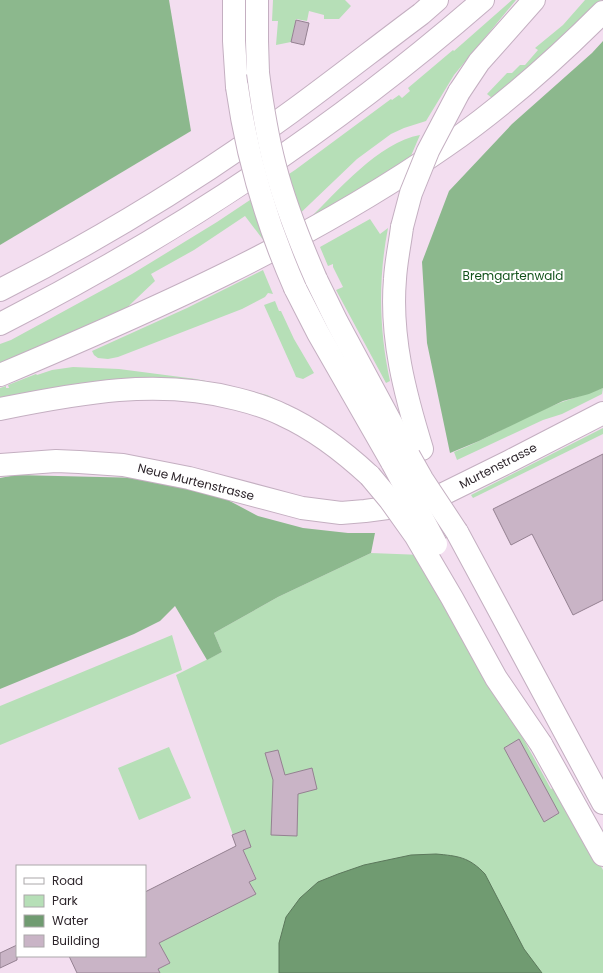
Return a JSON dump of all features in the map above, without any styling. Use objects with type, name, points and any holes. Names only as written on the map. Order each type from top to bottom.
[{"type":"main road","points":[[234,0],[234,41],[237,87],[248,151],[257,186],[275,239],[296,288],[318,333],[443,502],[477,570],[603,803]]},
{"type":"main road","points":[[257,0],[258,73],[263,110],[276,168],[296,231],[316,279],[337,322],[408,456],[458,583],[541,744],[603,856]]},
{"type":"main road","points":[[383,42],[416,0]]},
{"type":"main road","points":[[0,290],[111,229],[222,160],[291,112],[437,0]]},
{"type":"main road","points":[[0,324],[106,268],[235,188],[308,138],[378,86],[483,0]]},
{"type":"main road","points":[[408,456],[411,412],[401,369],[395,325],[395,279],[402,227],[411,193],[428,151],[460,92],[479,62],[534,0]]},
{"type":"main road","points":[[0,375],[123,322],[210,282],[347,210],[446,146],[486,116],[561,53],[603,12]]},
{"type":"main road","points":[[0,409],[67,396],[126,389],[160,388],[192,390],[252,403],[282,414],[306,427],[330,442],[351,458],[370,476],[390,500],[415,535],[496,678],[541,744]]},
{"type":"main road","name":"Murtenstrasse","points":[[390,509],[431,500],[603,413]]},
{"type":"main road","name":"Neue Murtenstrasse","points":[[0,465],[56,461],[123,465],[189,478],[302,508],[341,513],[390,509]]},
{"type":"green space","points":[[0,0],[169,0],[191,131],[0,245]]},
{"type":"green space","points":[[273,0],[345,0],[351,6],[339,19],[324,19],[324,15],[309,11],[307,21],[296,19],[291,42],[276,45],[278,21],[272,21]]},
{"type":"green space","points":[[512,0],[516,0],[454,75],[426,121],[391,134],[357,159],[267,245],[245,216],[194,250],[151,274],[155,281],[116,318],[0,367],[0,344],[11,340],[132,274],[217,222],[295,170],[391,99],[392,100],[399,95],[402,98],[410,91],[408,88],[453,50],[454,51]]},
{"type":"green space","points":[[585,0],[601,0],[527,70],[492,98],[487,94],[507,73],[512,73],[520,65],[525,65],[538,50],[535,48],[563,25]]},
{"type":"green space","name":"Bremgartenwald","points":[[603,41],[603,388],[589,394],[563,401],[479,441],[450,453],[427,343],[422,262],[449,191],[512,124],[592,53]]},
{"type":"green space","points":[[420,135],[407,165],[309,219],[346,182],[375,157],[389,147],[405,139]]},
{"type":"green space","points":[[370,219],[380,234],[388,228],[381,285],[382,324],[386,362],[390,381],[386,383],[336,290],[343,287],[333,264],[328,266],[320,247]]},
{"type":"green space","points":[[263,270],[273,294],[268,293],[265,297],[242,309],[118,357],[108,359],[98,358],[92,351],[187,308]]},
{"type":"green space","points":[[275,301],[294,339],[314,373],[303,379],[296,377],[264,305]]},
{"type":"green space","points":[[73,367],[119,369],[196,379],[231,386],[267,395],[288,405],[301,414],[267,400],[0,399],[0,388],[6,386],[6,388],[9,388],[8,385],[36,374]]},
{"type":"green space","points":[[603,388],[602,394],[562,414],[543,420],[457,460],[454,452],[548,408]]},
{"type":"green space","points":[[603,428],[603,434],[473,498],[471,495]]},
{"type":"green space","points":[[16,475],[142,478],[224,498],[258,516],[303,528],[348,533],[375,533],[371,553],[278,597],[214,633],[222,652],[207,660],[175,606],[160,621],[134,634],[0,689],[0,478]]},
{"type":"green space","points":[[371,553],[422,555],[551,789],[557,786],[603,870],[603,973],[160,973],[158,969],[170,963],[159,943],[256,878],[243,850],[250,847],[245,830],[233,835],[176,675],[222,652],[214,633],[278,597]]},
{"type":"green space","points":[[172,635],[182,670],[0,745],[0,706]]},
{"type":"green space","points":[[169,747],[191,798],[139,820],[118,768]]},
{"type":"water","points":[[436,854],[463,858],[474,864],[485,874],[524,949],[542,973],[279,973],[279,943],[286,917],[300,898],[318,882],[364,865],[411,855]]},
{"type":"building","points":[[296,20],[309,23],[304,45],[291,42]]},
{"type":"building","points":[[603,454],[603,600],[573,615],[532,534],[511,545],[493,509]]},
{"type":"building","points":[[519,739],[559,813],[544,822],[504,748]]},
{"type":"building","points":[[278,750],[285,775],[312,768],[317,789],[298,794],[297,836],[271,835],[273,780],[265,753]]},
{"type":"building","points":[[245,830],[251,847],[243,850],[256,879],[249,882],[256,894],[159,943],[170,963],[158,969],[160,973],[77,973],[69,957],[146,957],[146,891],[236,846],[232,835]]},
{"type":"building","points":[[16,945],[17,960],[0,968],[0,953]]}]
